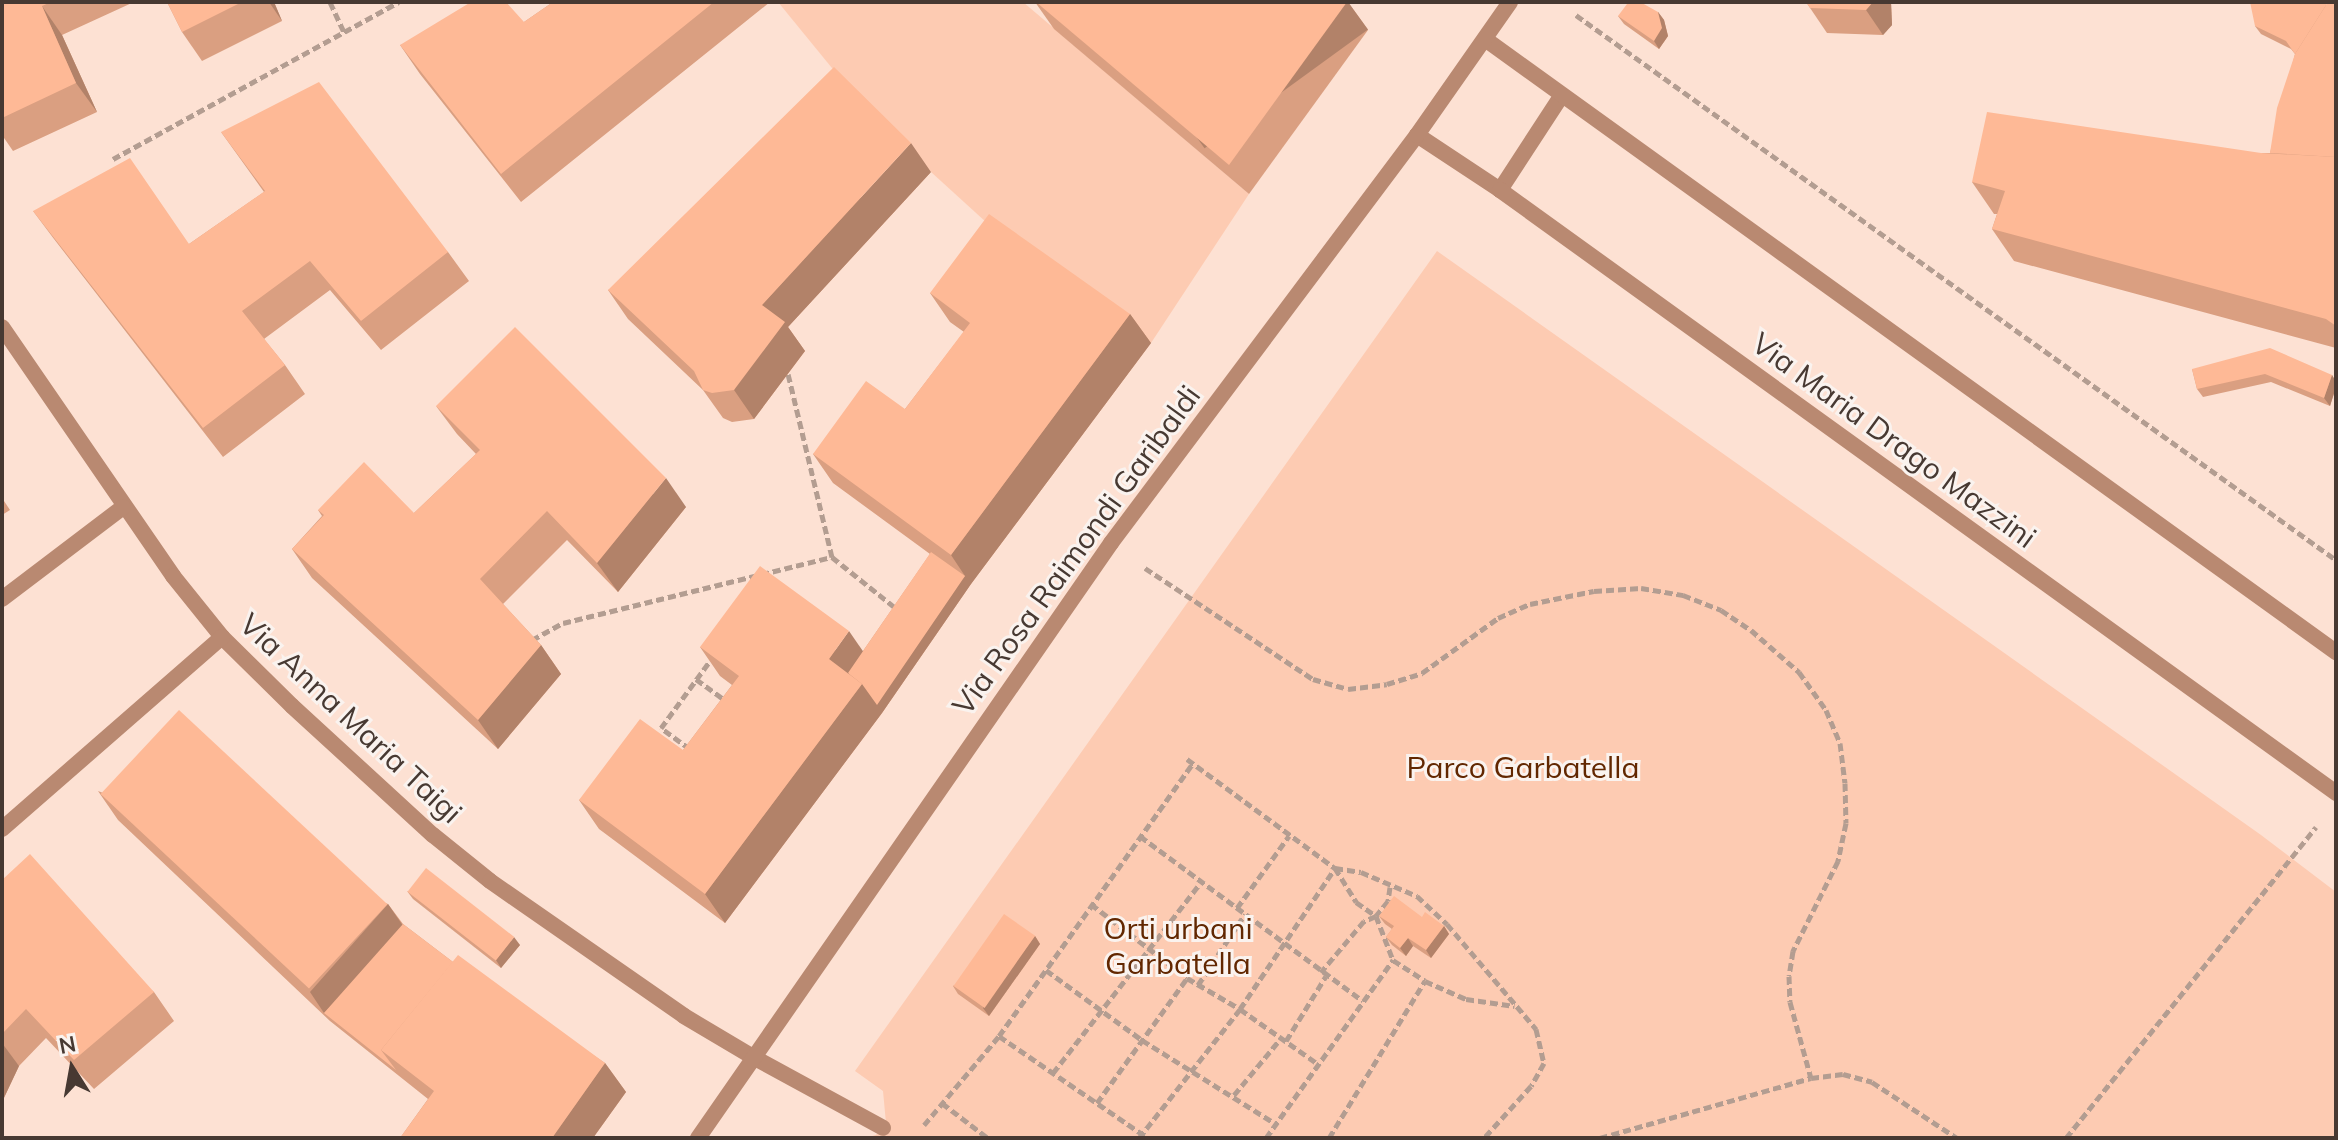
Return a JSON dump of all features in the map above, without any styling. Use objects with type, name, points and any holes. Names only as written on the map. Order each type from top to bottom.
[{"type":"street","name":"Via Rosa Raimondi Garibaldi","points":[[698,1138],[1111,543],[1417,135],[1510,2]]},
{"type":"street","points":[[1485,39],[2336,652]]},
{"type":"street","points":[[1500,190],[1562,95]]},
{"type":"street","name":"Via Maria Drago Mazzini","points":[[1417,135],[1500,190],[2336,793]]},
{"type":"street","name":"Via Anna Maria Taigi","points":[[2,327],[123,507],[222,637],[343,753],[490,881],[684,1016],[883,1128]]},
{"type":"street","points":[[2,599],[123,507]]},
{"type":"street","points":[[2,829],[222,637]]},
{"type":"path","points":[[330,2],[344,32]]},
{"type":"path","points":[[113,159],[399,2]]},
{"type":"path","points":[[1576,15],[2336,560]]},
{"type":"path","points":[[788,374],[832,557],[900,611]]},
{"type":"path","points":[[1111,543],[1175,590],[1313,679],[1348,689],[1387,684],[1422,673],[1498,618],[1530,604],[1594,591],[1641,588],[1683,595],[1721,610],[1751,630],[1799,672],[1826,710],[1840,743],[1846,823],[1838,861],[1793,951],[1789,976],[1790,1002],[1811,1078]]},
{"type":"path","points":[[531,641],[563,623],[832,557]]},
{"type":"path","points":[[767,583],[776,571]]},
{"type":"path","points":[[702,757],[661,728],[714,655]]},
{"type":"path","points":[[696,679],[738,710]]},
{"type":"path","points":[[922,1129],[999,1036],[1190,761],[1335,868],[1356,902],[1376,916],[1393,960],[1425,981],[1466,999],[1515,1006]]},
{"type":"path","points":[[2066,1138],[2318,825]]},
{"type":"path","points":[[1140,836],[1363,1001]]},
{"type":"path","points":[[1237,908],[1289,836]]},
{"type":"path","points":[[1335,868],[1361,872],[1417,896],[1447,924],[1536,1029],[1544,1063],[1531,1086],[1484,1138]]},
{"type":"path","points":[[999,1036],[1143,1137],[1240,1009],[1335,868]]},
{"type":"path","points":[[1053,1073],[1202,881]]},
{"type":"path","points":[[1234,1095],[1284,1039],[1324,974],[1364,921],[1376,916],[1388,901],[1390,887]]},
{"type":"path","points":[[1091,904],[1187,978],[1240,1009],[1318,1064]]},
{"type":"path","points":[[1198,985],[1245,914]]},
{"type":"path","points":[[1266,1138],[1393,960]]},
{"type":"path","points":[[1046,970],[1142,1040],[1276,1124]]},
{"type":"path","points":[[1097,1103],[1187,978]]},
{"type":"path","points":[[1329,1138],[1425,981]]},
{"type":"path","points":[[1600,1138],[1811,1078],[1843,1074],[1872,1082],[1957,1138]]},
{"type":"path","points":[[942,1103],[988,1138]]},
{"type":"green space","points":[[778,2],[1023,2],[1249,194],[1151,343],[1009,243],[931,172],[854,95]]},
{"type":"green space","name":"Parco Garbatella","points":[[1437,251],[2261,835],[2336,892],[2336,1138],[865,1138],[876,1135],[886,1123],[883,1091],[855,1071]]},
{"type":"building","points":[[2,2],[51,2],[42,6],[76,83],[2,118]]},
{"type":"building","points":[[167,2],[242,2],[182,32]]},
{"type":"building","points":[[471,2],[506,2],[524,22],[553,2],[714,2],[501,174],[400,45]]},
{"type":"building","points":[[1036,2],[1347,2],[1229,165]]},
{"type":"building","points":[[1806,2],[1873,2],[1866,10],[1810,8]]},
{"type":"building","points":[[2250,2],[2328,2],[2295,54],[2286,41],[2255,26]]},
{"type":"building","points":[[2328,2],[2336,2],[2336,157],[2270,153],[2277,108],[2295,54]]},
{"type":"building","points":[[1642,3],[1658,12],[1662,28],[1654,41],[1618,16],[1627,4]]},
{"type":"building","points":[[834,67],[911,143],[762,305],[785,322],[734,390],[712,393],[703,390],[694,371],[608,290]]},
{"type":"building","points":[[319,82],[448,252],[361,321],[310,261],[242,311],[285,365],[203,428],[33,211],[130,158],[189,244],[265,191],[221,132]]},
{"type":"building","points":[[1987,112],[2261,153],[2336,157],[2336,326],[2326,319],[1992,229],[2005,191],[1972,182]]},
{"type":"building","points":[[989,214],[1130,314],[951,555],[813,454],[866,381],[905,409],[970,323],[930,293]]},
{"type":"building","points":[[515,327],[666,478],[597,563],[547,511],[480,579],[541,645],[478,720],[292,549],[324,515],[318,510],[364,462],[414,513],[480,450],[436,406]]},
{"type":"building","points":[[2270,348],[2332,375],[2324,398],[2265,374],[2197,389],[2192,369]]},
{"type":"building","points":[[931,552],[965,576],[877,705],[862,684],[848,673]]},
{"type":"building","points":[[760,566],[849,631],[829,659],[862,684],[705,894],[579,800],[640,719],[683,750],[739,676],[700,647]]},
{"type":"building","points":[[179,710],[387,904],[309,988],[101,794]]},
{"type":"building","points":[[30,854],[154,992],[74,1060],[26,1009],[2,1034],[2,880]]},
{"type":"building","points":[[426,868],[514,937],[496,961],[408,892]]},
{"type":"building","points":[[1394,896],[1422,917],[1425,912],[1444,926],[1426,950],[1408,938],[1400,948],[1386,937],[1394,926],[1379,916]]},
{"type":"building","points":[[1004,914],[1035,936],[985,1008],[954,986]]},
{"type":"building","points":[[403,924],[453,962],[381,1050],[396,1070],[324,1013]]},
{"type":"building","points":[[458,955],[605,1063],[552,1138],[400,1138],[434,1091],[381,1050]]},
{"type":"park label","name":"Orti urbani Garbatella","points":[[1178,945]]}]
